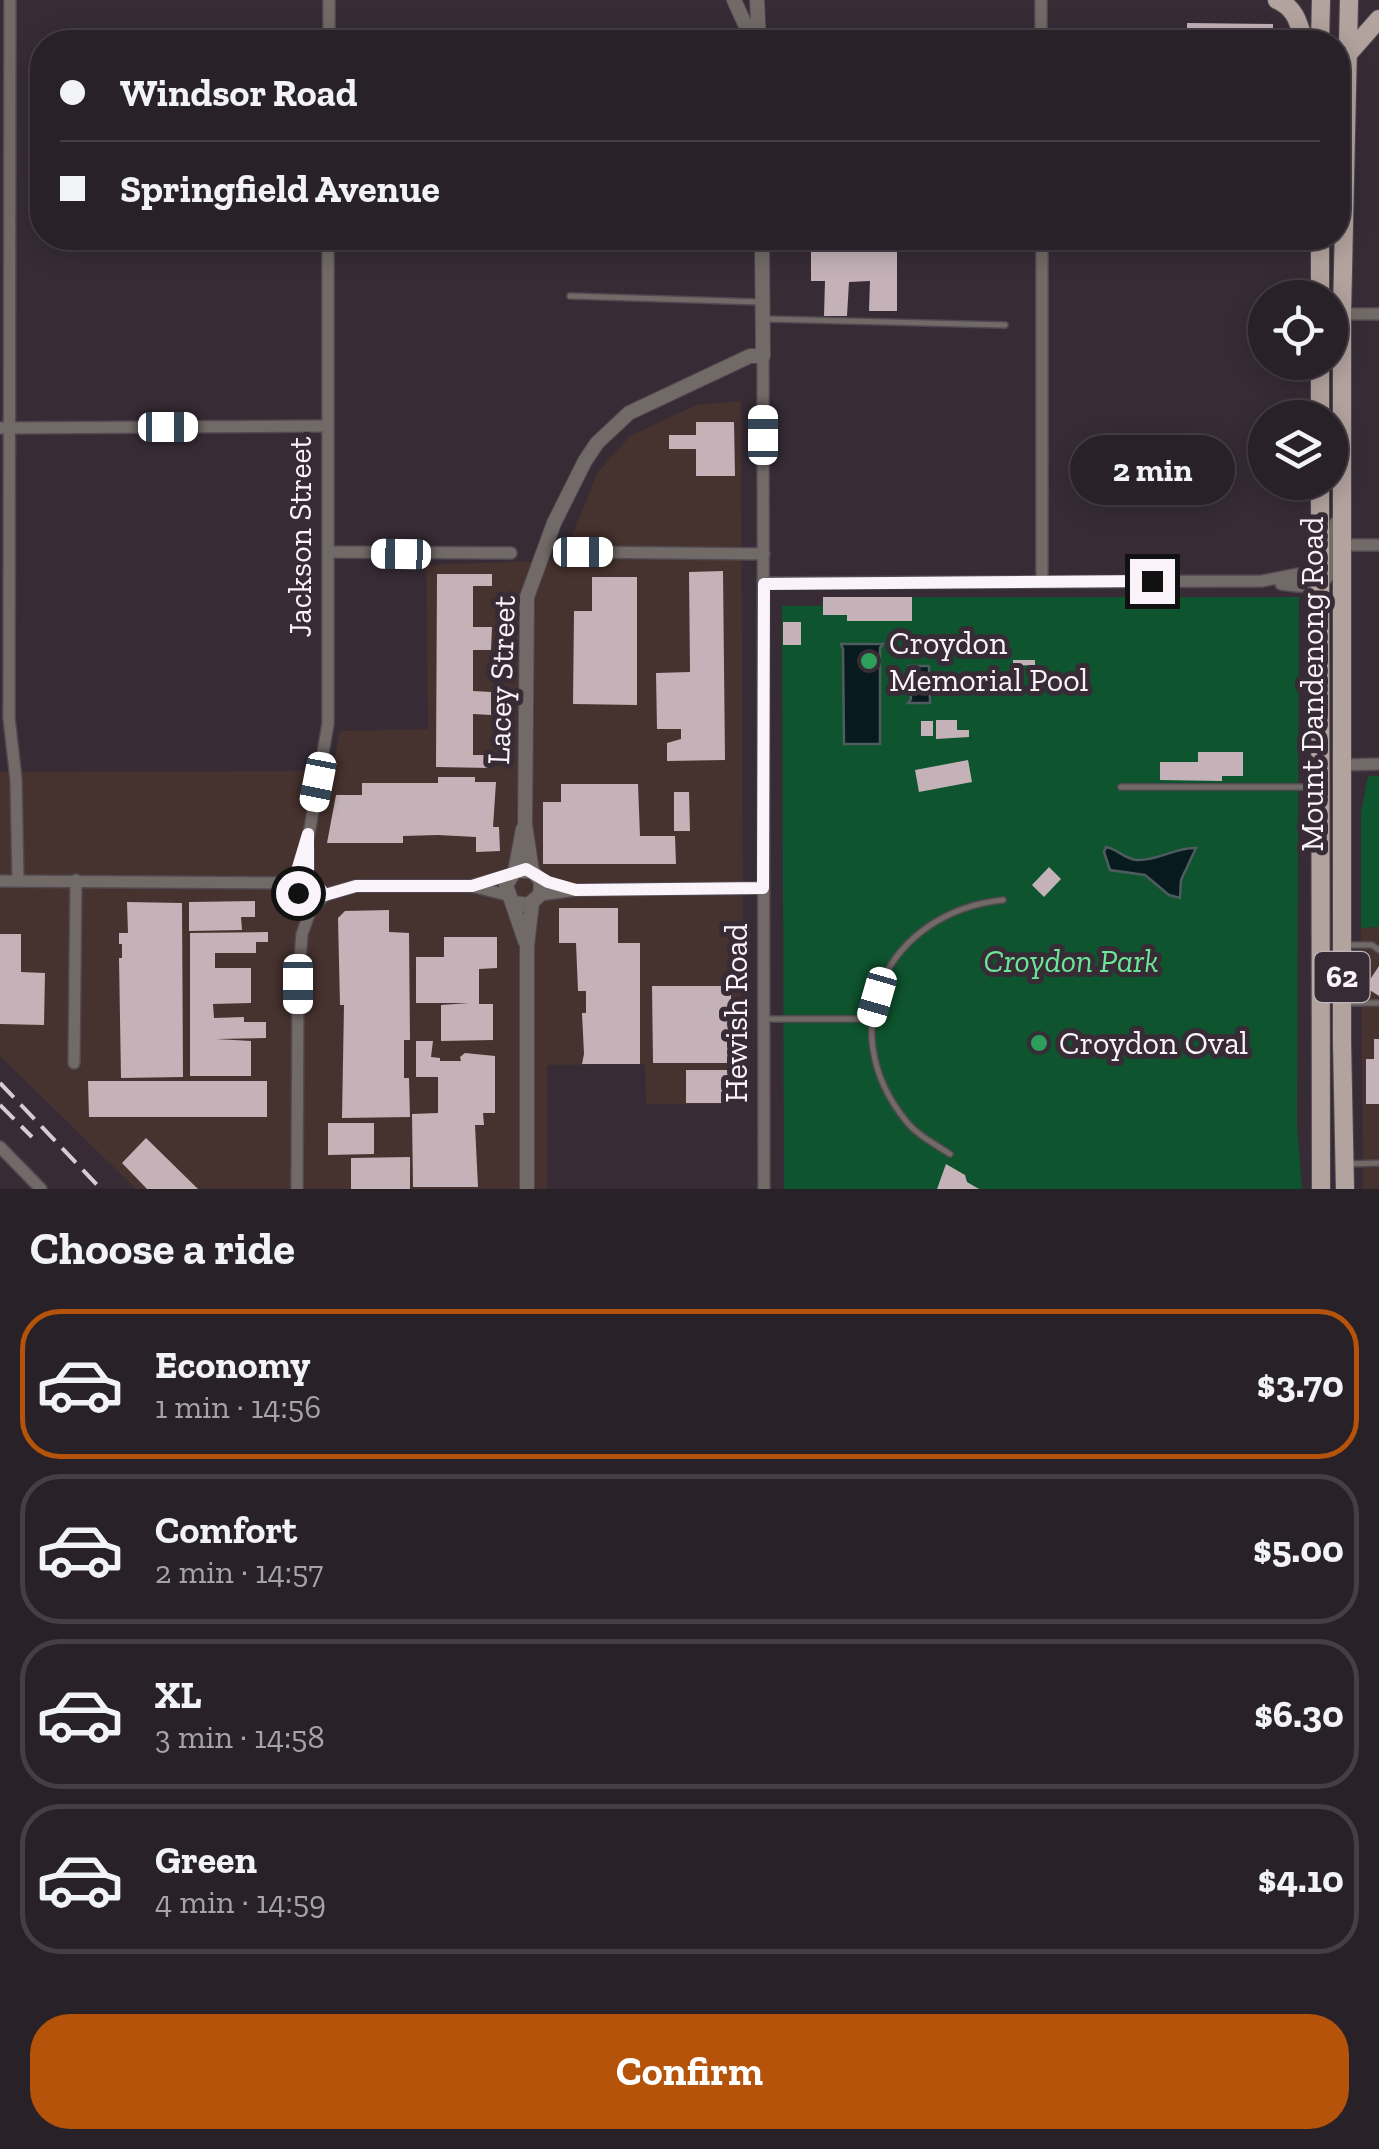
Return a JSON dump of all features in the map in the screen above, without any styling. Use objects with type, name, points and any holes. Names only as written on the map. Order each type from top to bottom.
[{"type":"main road","points":[[1277,0],[1289,5],[1300,30]]},
{"type":"main road","points":[[1320,30],[1321,0]]},
{"type":"main road","name":"Mount Dandenong Road","points":[[1348,30],[1349,0]]},
{"type":"main road","points":[[1350,52],[1379,19]]},
{"type":"main road","points":[[1320,250],[1320,280]]},
{"type":"main road","name":"Mount Dandenong Road","points":[[1338,280],[1339,250]]},
{"type":"main road","name":"Mount Dandenong Road","points":[[1320,500],[1321,1189]]},
{"type":"main road","name":"Mount Dandenong Road","points":[[1342,500],[1345,1189]]},
{"type":"main road","points":[[1319,766],[1342,765]]},
{"type":"street","points":[[10,0],[5,428],[9,718],[16,778],[18,880]]},
{"type":"street","points":[[329,0],[329,30]]},
{"type":"street","points":[[734,0],[750,30]]},
{"type":"street","points":[[756,30],[757,0]]},
{"type":"street","points":[[1042,0],[1042,30]]},
{"type":"street","name":"Jackson Street","points":[[308,834],[328,724],[328,250]]},
{"type":"street","name":"Hewish Road","points":[[762,250],[764,1189]]},
{"type":"street","points":[[1042,250],[1042,581]]},
{"type":"street","points":[[1348,314],[1379,314]]},
{"type":"street","name":"Lacey Street","points":[[535,874],[525,824],[528,596],[554,523],[596,443],[629,413],[750,356],[762,356]]},
{"type":"street","points":[[5,428],[326,426]]},
{"type":"street","points":[[764,584],[1262,581],[1307,588],[1331,574],[1339,500]]},
{"type":"street","points":[[1342,545],[1379,545]]},
{"type":"street","points":[[329,552],[511,553]]},
{"type":"street","points":[[583,552],[764,554]]},
{"type":"street","points":[[1342,765],[1379,764]]},
{"type":"street","name":"Lacey Street","points":[[512,873],[525,824]]},
{"type":"street","points":[[308,834],[295,883],[311,909]]},
{"type":"street","points":[[308,834],[308,875],[325,895]]},
{"type":"street","points":[[296,1189],[298,984],[302,934],[311,909],[325,895],[356,886],[472,886],[512,873],[535,874],[576,890]]},
{"type":"street","points":[[512,873],[506,884],[527,946]]},
{"type":"street","points":[[527,1189],[527,946],[542,886],[535,874]]},
{"type":"street","points":[[0,880],[295,883]]},
{"type":"street","points":[[74,1062],[76,880]]},
{"type":"street","points":[[472,886],[523,906],[576,890],[763,888]]},
{"type":"street","points":[[0,1148],[41,1189]]},
{"type":"lane","points":[[570,296],[763,302]]},
{"type":"lane","points":[[763,319],[1005,325]]},
{"type":"lane","points":[[1121,788],[1318,787]]},
{"type":"lane","points":[[950,1154],[908,1123],[894,1102],[872,1047],[871,1018],[888,972],[914,935],[966,906],[1003,900]]},
{"type":"lane","points":[[1342,945],[1372,946],[1379,950]]},
{"type":"lane","points":[[1342,1002],[1379,1003]]},
{"type":"lane","points":[[764,1019],[871,1018]]},
{"type":"lane","points":[[1344,1164],[1379,1164]]},
{"type":"shaded area","points":[[741,401],[744,1104],[646,1104],[645,1064],[547,1065],[547,1189],[136,1189],[0,1056],[0,772],[332,771],[340,731],[428,729],[426,565],[563,560],[597,473],[630,436],[696,405]]},
{"type":"shaded area","points":[[841,644],[883,644],[880,744],[844,744]]},
{"type":"shaded area","points":[[909,666],[929,666],[930,703],[908,703]]},
{"type":"shaded area","points":[[1106,847],[1137,860],[1196,848],[1181,880],[1180,898],[1169,895],[1145,875],[1110,870]]},
{"type":"shaded area","points":[[1379,927],[1379,1189],[1363,1189],[1361,928]]},
{"type":"green space","name":"Croydon Park","points":[[823,597],[1299,597],[1297,1126],[1302,1189],[784,1189],[782,606],[822,606]]},
{"type":"green space","points":[[1368,776],[1379,776],[1379,927],[1361,928],[1361,813]]},
{"type":"building","points":[[1187,23],[1273,24],[1278,30],[1187,30]]},
{"type":"building","points":[[811,250],[897,250],[897,311],[869,311],[870,281],[849,282],[847,316],[824,316],[825,281],[811,281]]},
{"type":"building","points":[[696,422],[734,422],[735,476],[696,476],[696,449],[669,449],[669,435],[696,435]]},
{"type":"building","points":[[723,571],[725,760],[667,761],[667,743],[681,739],[681,729],[657,729],[656,673],[690,672],[689,572]]},
{"type":"building","points":[[437,574],[492,574],[492,586],[473,586],[473,627],[492,627],[491,650],[473,650],[473,691],[491,692],[491,715],[473,714],[473,755],[491,755],[491,768],[436,767]]},
{"type":"building","points":[[592,577],[637,577],[637,705],[573,704],[574,611],[592,611]]},
{"type":"building","points":[[823,597],[912,597],[912,621],[847,621],[847,615],[823,615]]},
{"type":"building","points":[[783,622],[801,622],[801,645],[783,645]]},
{"type":"building","points":[[1013,660],[1035,660],[1035,665],[1013,666]]},
{"type":"building","points":[[936,720],[957,720],[957,730],[969,730],[969,737],[936,739]]},
{"type":"building","points":[[921,721],[933,721],[933,736],[921,736]]},
{"type":"building","points":[[1198,752],[1243,752],[1243,776],[1222,776],[1222,781],[1160,780],[1160,762],[1198,762]]},
{"type":"building","points":[[968,760],[972,782],[919,792],[915,770]]},
{"type":"building","points":[[438,777],[475,777],[475,782],[496,782],[493,827],[499,827],[500,851],[476,852],[476,837],[438,835],[403,836],[403,843],[327,843],[336,795],[362,795],[362,783],[438,783]]},
{"type":"building","points":[[561,784],[638,784],[640,836],[675,836],[676,864],[543,864],[543,802],[561,802]]},
{"type":"building","points":[[674,792],[689,792],[690,831],[674,831]]},
{"type":"building","points":[[1049,867],[1061,879],[1044,897],[1032,885]]},
{"type":"building","points":[[255,901],[255,917],[241,917],[242,930],[189,931],[189,902]]},
{"type":"building","points":[[127,902],[182,903],[183,1077],[121,1078],[119,933],[128,933]]},
{"type":"building","points":[[559,908],[618,908],[618,943],[640,943],[640,1064],[582,1064],[586,991],[578,991],[576,943],[559,943]]},
{"type":"building","points":[[389,910],[389,932],[409,933],[410,1040],[404,1040],[404,1078],[409,1078],[410,1117],[342,1118],[344,1005],[340,1005],[338,918],[345,911]]},
{"type":"building","points":[[268,932],[268,942],[256,942],[256,953],[215,953],[215,968],[251,968],[251,1003],[213,1004],[214,1018],[244,1017],[244,1022],[266,1022],[266,1038],[216,1039],[251,1041],[251,1076],[190,1076],[190,933]]},
{"type":"building","points":[[0,934],[21,934],[21,972],[45,973],[44,1025],[0,1024]]},
{"type":"building","points":[[444,937],[497,937],[497,968],[479,969],[479,1004],[493,1004],[493,1040],[441,1041],[441,1005],[469,1003],[416,1003],[416,957],[444,957]]},
{"type":"building","points":[[1379,966],[1379,996],[1365,987]]},
{"type":"building","points":[[652,986],[731,986],[728,1063],[653,1063]]},
{"type":"building","points":[[1374,1039],[1379,1039],[1379,1104],[1366,1104],[1366,1059],[1374,1059]]},
{"type":"building","points":[[416,1041],[433,1041],[431,1057],[440,1061],[461,1061],[465,1053],[495,1056],[495,1113],[483,1113],[484,1125],[475,1125],[478,1187],[413,1187],[412,1114],[438,1113],[438,1077],[416,1077]]},
{"type":"building","points":[[686,1070],[732,1070],[732,1103],[686,1103]]},
{"type":"building","points":[[88,1081],[267,1081],[267,1117],[89,1117]]},
{"type":"building","points":[[328,1123],[374,1123],[374,1154],[328,1155]]},
{"type":"building","points":[[146,1138],[198,1189],[147,1189],[122,1163]]},
{"type":"building","points":[[410,1157],[410,1189],[351,1189],[351,1158]]},
{"type":"building","points":[[946,1164],[965,1175],[967,1182],[979,1189],[937,1189]]},
{"type":"railway","points":[[0,1083],[101,1189]]},
{"type":"railway","points":[[0,1105],[32,1137]]},
{"type":"place","name":"Croydon Memorial Pool","points":[[869,661]]},
{"type":"place","name":"Croydon Oval","points":[[1039,1043]]},
{"type":"route","points":[[298,893],[296,874],[308,834],[308,875],[325,895],[356,886],[472,886],[520,869],[576,890],[763,888],[764,584],[1152,581]]}]
